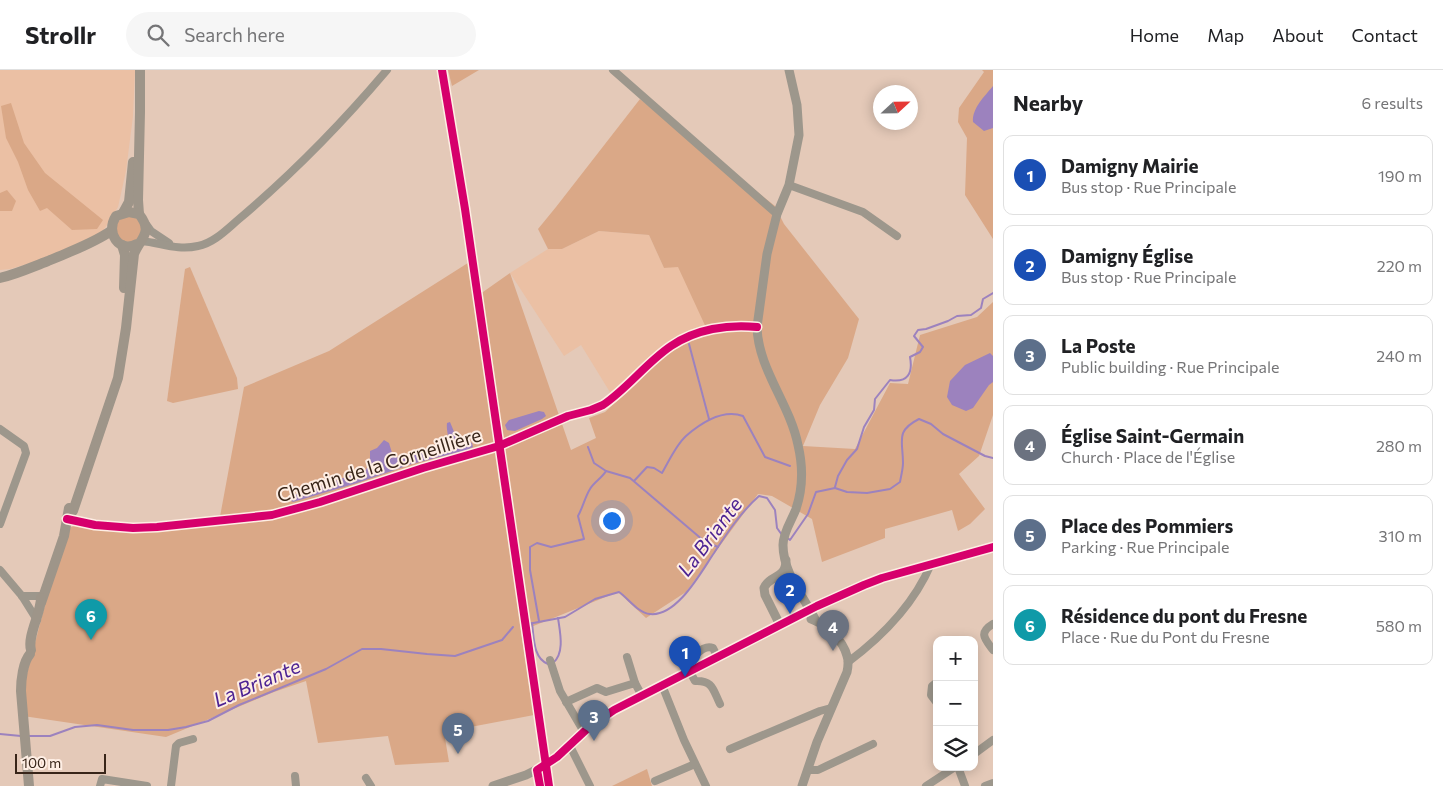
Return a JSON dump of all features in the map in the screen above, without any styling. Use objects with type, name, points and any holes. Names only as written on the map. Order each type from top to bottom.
[{"type":"main road","points":[[29,786],[21,680],[31,652],[30,646],[35,624],[38,620],[41,599],[60,534],[73,511],[118,378],[134,254],[146,231],[146,224],[139,214],[138,200],[140,70]]},
{"type":"main road","points":[[123,213],[129,202],[136,117],[140,102]]},
{"type":"main road","points":[[123,345],[125,255],[112,231],[114,219],[123,213],[139,214]]},
{"type":"main road","points":[[12,275],[90,243],[112,231]]},
{"type":"main road","points":[[0,278],[43,269],[102,244],[119,243],[127,246],[140,242]]},
{"type":"street","points":[[140,242],[171,247],[198,246],[218,236],[261,200],[358,103],[387,70]]},
{"type":"street","points":[[613,70],[777,214]]},
{"type":"street","points":[[780,625],[765,595],[764,588],[768,581],[782,574],[786,566],[783,542],[801,491],[800,453],[793,426],[764,362],[757,338],[757,327],[766,254],[777,214],[789,185],[799,135],[797,105],[789,70]]},
{"type":"street","points":[[789,185],[863,212],[897,236]]},
{"type":"street","points":[[146,224],[159,238],[177,247]]},
{"type":"street","name":"Chemin de la Corneillière","points":[[68,519],[112,527],[157,527],[272,515],[320,502],[423,468],[499,446],[568,416],[592,410],[603,405],[670,346],[687,337],[729,326],[757,327]]},
{"type":"street","points":[[0,429],[24,446],[26,453],[0,524]]},
{"type":"street","points":[[494,786],[526,775],[546,765],[584,732],[614,710],[800,615],[864,585],[993,547]]},
{"type":"street","points":[[786,560],[809,611],[816,621]]},
{"type":"street","points":[[848,662],[886,630],[904,610],[932,564]]},
{"type":"street","points":[[0,570],[22,596],[38,620]]},
{"type":"street","points":[[782,574],[792,576]]},
{"type":"street","points":[[22,596],[41,599]]},
{"type":"street","points":[[800,615],[816,621],[834,634],[843,647],[848,662],[847,672],[802,786]]},
{"type":"street","points":[[993,624],[986,628],[984,633],[985,639],[993,650]]},
{"type":"street","points":[[718,658],[713,648],[709,646],[704,648],[692,657],[690,672],[695,681],[702,680],[710,684],[720,704]]},
{"type":"street","points":[[627,657],[630,670],[642,696]]},
{"type":"street","points":[[551,663],[560,691],[584,732]]},
{"type":"street","points":[[566,702],[597,688],[606,692],[635,683]]},
{"type":"street","points":[[933,685],[931,696],[933,699]]},
{"type":"street","points":[[662,686],[706,786]]},
{"type":"street","points":[[730,749],[820,711],[832,708]]},
{"type":"street","points":[[171,786],[176,746],[178,743],[193,739]]},
{"type":"street","points":[[978,750],[993,740]]},
{"type":"street","points":[[808,770],[818,770],[873,744]]},
{"type":"street","points":[[570,746],[590,786]]},
{"type":"street","points":[[655,782],[695,764]]},
{"type":"street","points":[[926,786],[950,771]]},
{"type":"street","points":[[958,771],[965,786]]},
{"type":"street","points":[[295,776],[296,786]]},
{"type":"street","points":[[366,778],[371,786]]},
{"type":"street","points":[[100,786],[102,779],[147,786]]},
{"type":"street","points":[[985,786],[993,783]]},
{"type":"shaded area","points":[[0,70],[135,70],[133,116],[126,171],[118,207],[101,234],[41,260],[0,270]]},
{"type":"shaded area","points":[[448,70],[479,70],[452,86]]},
{"type":"shaded area","points":[[982,70],[993,70],[993,239],[965,195],[967,138],[958,122],[959,108],[984,72]]},
{"type":"shaded area","points":[[993,86],[993,128],[984,131],[973,122],[973,117],[980,102]]},
{"type":"shaded area","points":[[640,99],[775,206],[784,224],[859,319],[848,358],[820,405],[803,446],[855,449],[890,383],[908,384],[920,335],[977,317],[993,302],[993,415],[979,456],[959,474],[985,509],[970,524],[958,531],[952,510],[885,529],[885,538],[822,562],[812,519],[772,496],[758,494],[686,592],[646,618],[618,592],[521,631],[534,715],[444,732],[449,762],[395,765],[388,736],[318,743],[306,681],[274,692],[166,737],[23,716],[26,677],[51,582],[68,528],[81,525],[136,532],[219,522],[244,387],[329,351],[471,261],[473,299],[510,273],[571,450],[596,438],[589,418],[605,412],[677,345],[709,334],[678,267],[664,268],[649,235],[599,231],[562,249],[548,249],[538,229]]},
{"type":"shaded area","points":[[11,103],[24,143],[45,173],[103,220],[97,229],[72,230],[47,208],[40,211],[28,190],[18,162],[6,138],[1,106]]},
{"type":"shaded area","points":[[7,190],[16,201],[12,211],[0,211],[0,193]]},
{"type":"shaded area","points":[[129,216],[138,220],[142,229],[138,238],[129,242],[120,238],[116,229],[120,220]]},
{"type":"shaded area","points":[[599,231],[649,235],[664,268],[678,266],[710,334],[677,345],[616,402],[581,345],[564,356],[510,273],[548,249],[562,249]]},
{"type":"shaded area","points":[[190,267],[237,378],[238,389],[173,403],[167,401],[185,269]]},
{"type":"shaded area","points":[[990,353],[993,356],[993,382],[973,408],[966,411],[952,405],[947,397],[950,381],[965,365]]},
{"type":"shaded area","points":[[539,411],[544,412],[546,416],[515,431],[507,430],[505,425],[509,420]]},
{"type":"shaded area","points":[[450,422],[460,441],[468,441],[472,443],[473,447],[412,464],[293,502],[290,500],[294,495],[366,470],[370,451],[377,448],[384,440],[389,443],[393,456],[400,458],[448,443],[447,423]]},
{"type":"shaded area","points":[[647,769],[652,786],[612,786]]},
{"type":"waterway","points":[[835,487],[838,476],[847,460],[857,449],[864,427],[874,410],[875,399],[890,380],[901,380],[908,376],[911,368],[910,357],[920,352],[923,347],[914,336],[918,330],[926,329],[957,316],[971,315],[981,308],[983,299],[993,293]]},
{"type":"waterway","points":[[689,344],[709,419]]},
{"type":"waterway","points":[[634,481],[647,467],[654,468],[662,473],[676,448],[686,436],[705,422],[728,414],[743,416],[765,457],[790,466]]},
{"type":"waterway","name":"La Briante","points":[[786,537],[790,540],[808,514],[816,492],[835,488],[847,492],[867,493],[890,489],[900,482],[903,465],[903,432],[911,423],[919,419],[931,424],[943,434],[985,456],[993,458]]},
{"type":"waterway","points":[[539,621],[530,570],[530,547],[537,543],[551,547],[584,539],[578,516],[590,489],[606,471],[594,463],[588,447]]},
{"type":"waterway","points":[[606,471],[630,478],[704,541],[718,547]]},
{"type":"waterway","name":"La Briante","points":[[528,624],[565,617],[595,599],[619,592],[637,608],[646,613],[660,613],[670,608],[687,592],[735,523],[759,496],[767,498],[775,510],[777,528],[782,535]]},
{"type":"waterway","points":[[553,663],[557,659],[560,648],[558,618]]},
{"type":"waterway","points":[[532,623],[537,652],[539,657],[548,664]]},
{"type":"waterway","name":"La Briante","points":[[28,736],[50,736],[75,727],[97,725],[133,730],[168,730],[186,727],[208,721],[239,705],[326,669],[362,649],[455,656],[502,640],[513,627]]},
{"type":"waterway","name":"La Briante","points":[[0,734],[21,736]]},
{"type":"cycle path","points":[[442,70],[465,209],[549,786]]},
{"type":"cycle path","points":[[67,519],[95,525],[133,528],[157,527],[272,515],[320,502],[423,468],[499,446],[568,416],[603,405],[621,391],[653,360],[671,346],[691,335],[724,327],[757,327]]},
{"type":"cycle path","points":[[540,786],[537,770],[557,757],[588,728],[614,710],[817,606],[864,585],[882,578],[993,547]]},
{"type":"place","name":"Damigny Église","points":[[790,614]]},
{"type":"place","name":"Résidence du pont du Fresne","points":[[91,640]]},
{"type":"place","name":"Église Saint-Germain","points":[[833,651]]},
{"type":"place","name":"Damigny Mairie","points":[[685,677]]},
{"type":"place","name":"La Poste","points":[[594,741]]},
{"type":"place","name":"Place des Pommiers","points":[[458,754]]}]
